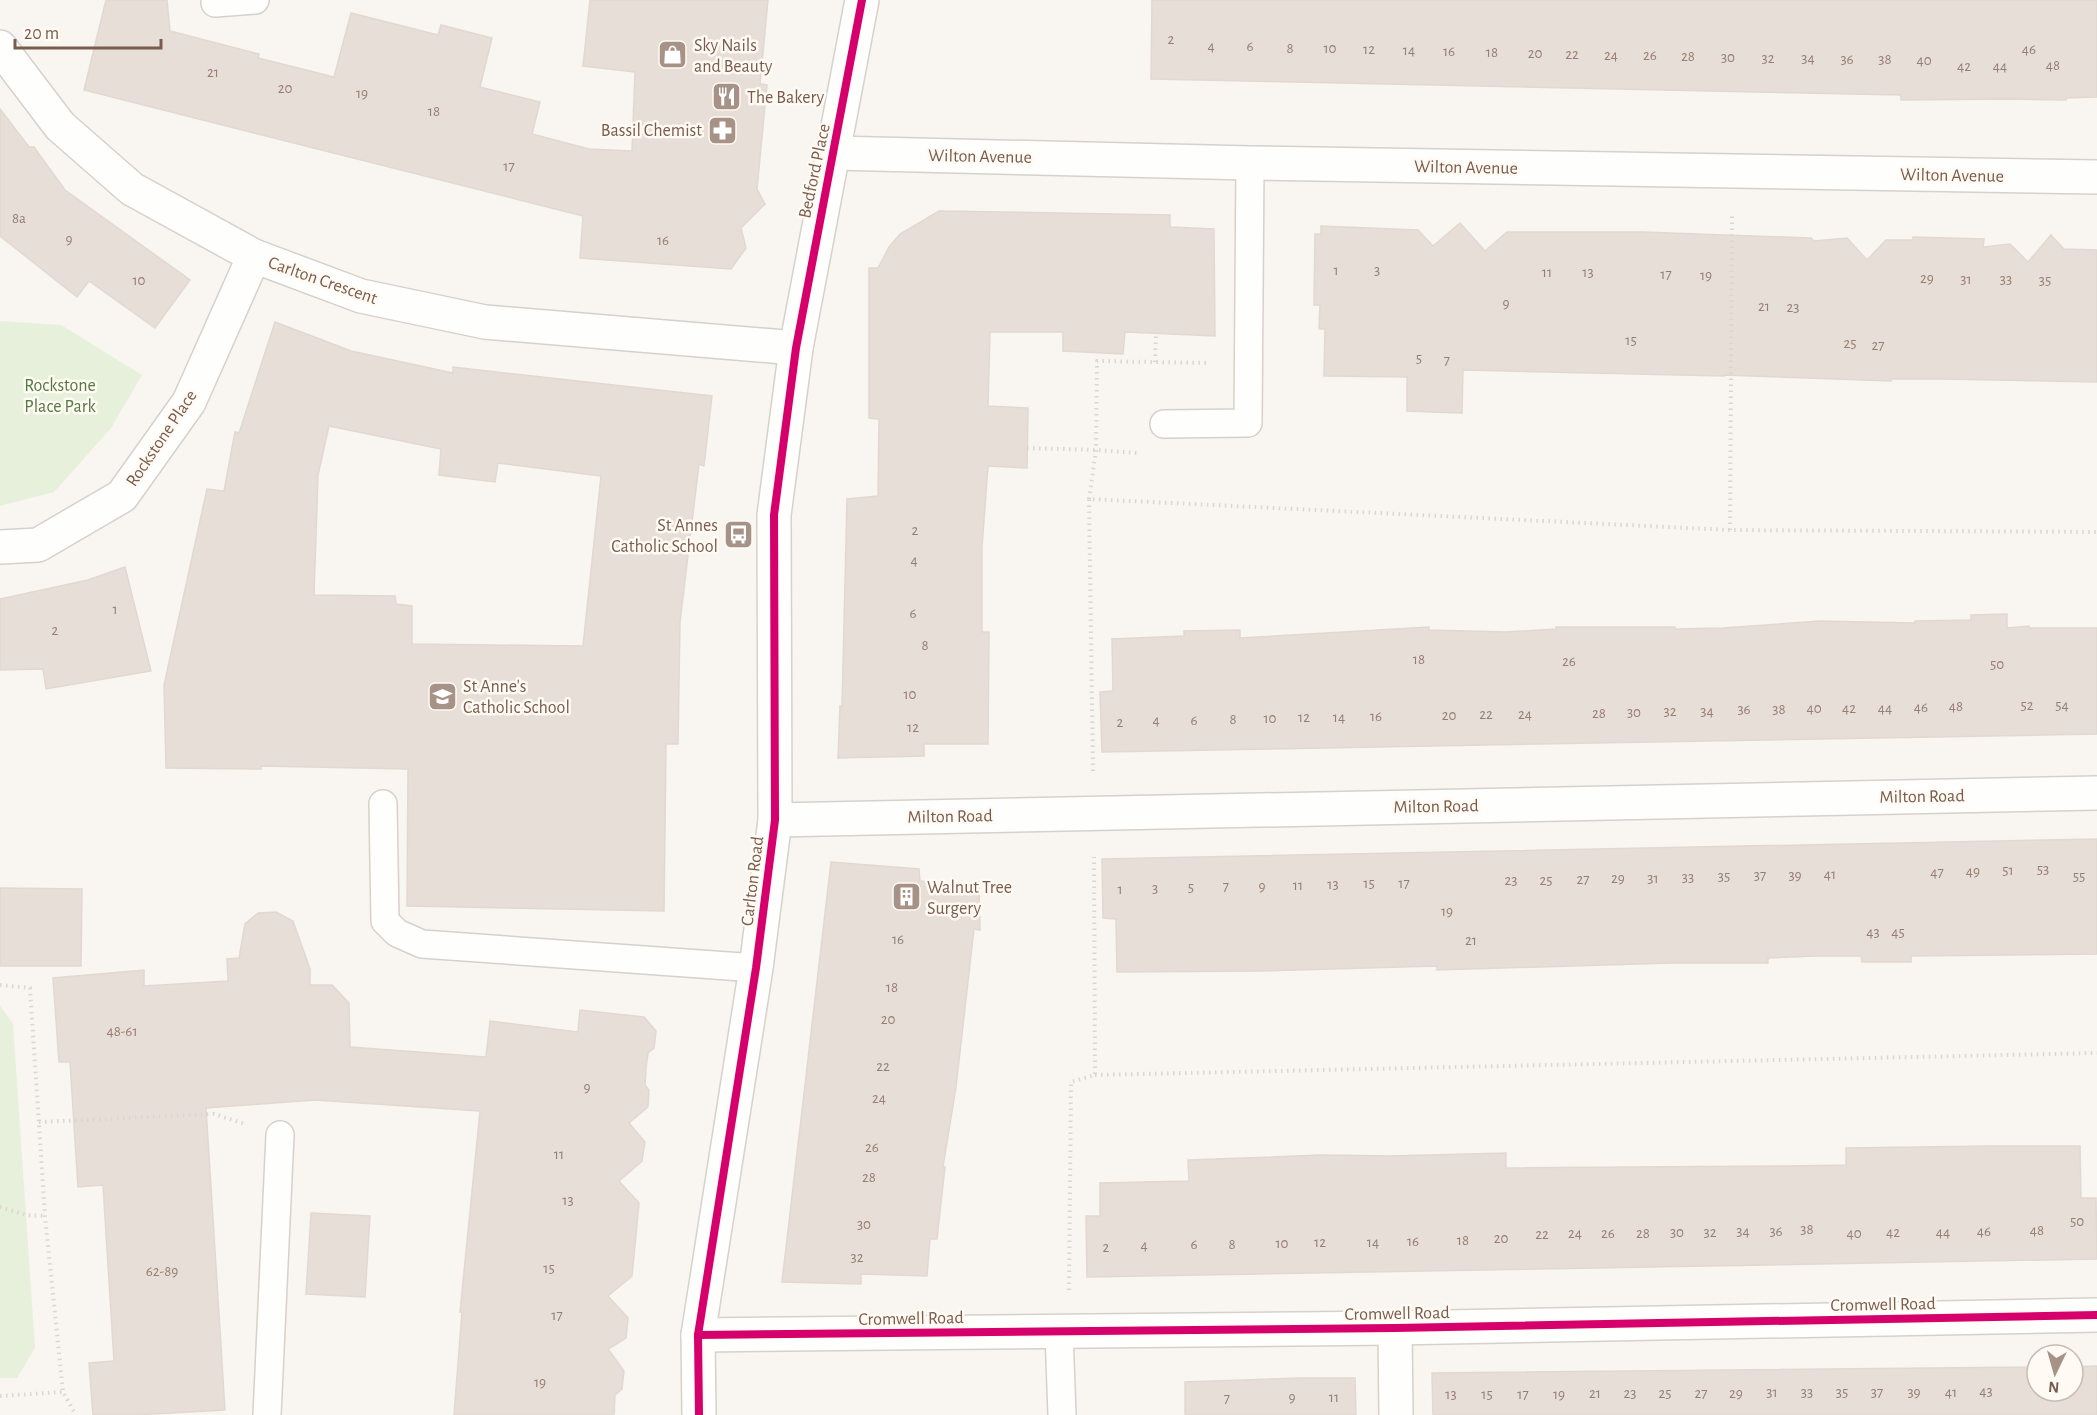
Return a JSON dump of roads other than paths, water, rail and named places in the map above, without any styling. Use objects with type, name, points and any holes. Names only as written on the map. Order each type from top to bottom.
[{"type":"street","name":"Bedford Place","points":[[796,348],[862,0]]},
{"type":"street","name":"Carlton Crescent","points":[[0,47],[60,126],[132,189],[254,256],[361,296],[485,322],[796,348]]},
{"type":"street","name":"Wilton Avenue","points":[[834,153],[1250,163],[2097,177]]},
{"type":"street","name":"Rockstone Place","points":[[0,547],[38,545],[122,496],[189,402],[254,256]]},
{"type":"street","name":"Carlton Road","points":[[699,1415],[698,1335],[756,969],[775,820],[774,515],[796,348]]},
{"type":"street","name":"Milton Road","points":[[775,820],[2097,793]]},
{"type":"street","name":"Cromwell Road","points":[[698,1335],[1395,1328],[2097,1315]]},
{"type":"street","points":[[1395,1328],[1396,1415]]},
{"type":"lane","points":[[215,3],[255,0]]},
{"type":"lane","points":[[1164,424],[1248,423],[1250,163]]},
{"type":"lane","points":[[383,804],[385,921],[397,933],[422,944],[756,969]]},
{"type":"lane","points":[[267,1415],[279,1135]]},
{"type":"lane","points":[[1062,1415],[1064,1332]]},
{"type":"place","name":"Sky Nails and Beauty","points":[[673,55]]},
{"type":"place","name":"The Bakery","points":[[726,97]]},
{"type":"place","name":"Bassil Chemist","points":[[723,130]]},
{"type":"place","name":"St Annes Catholic School","points":[[739,535]]},
{"type":"place","name":"St Anne's Catholic School","points":[[442,696]]},
{"type":"place","name":"Walnut Tree Surgery","points":[[906,897]]},
{"type":"park label","name":"Rockstone Place Park","points":[[60,395]]}]
